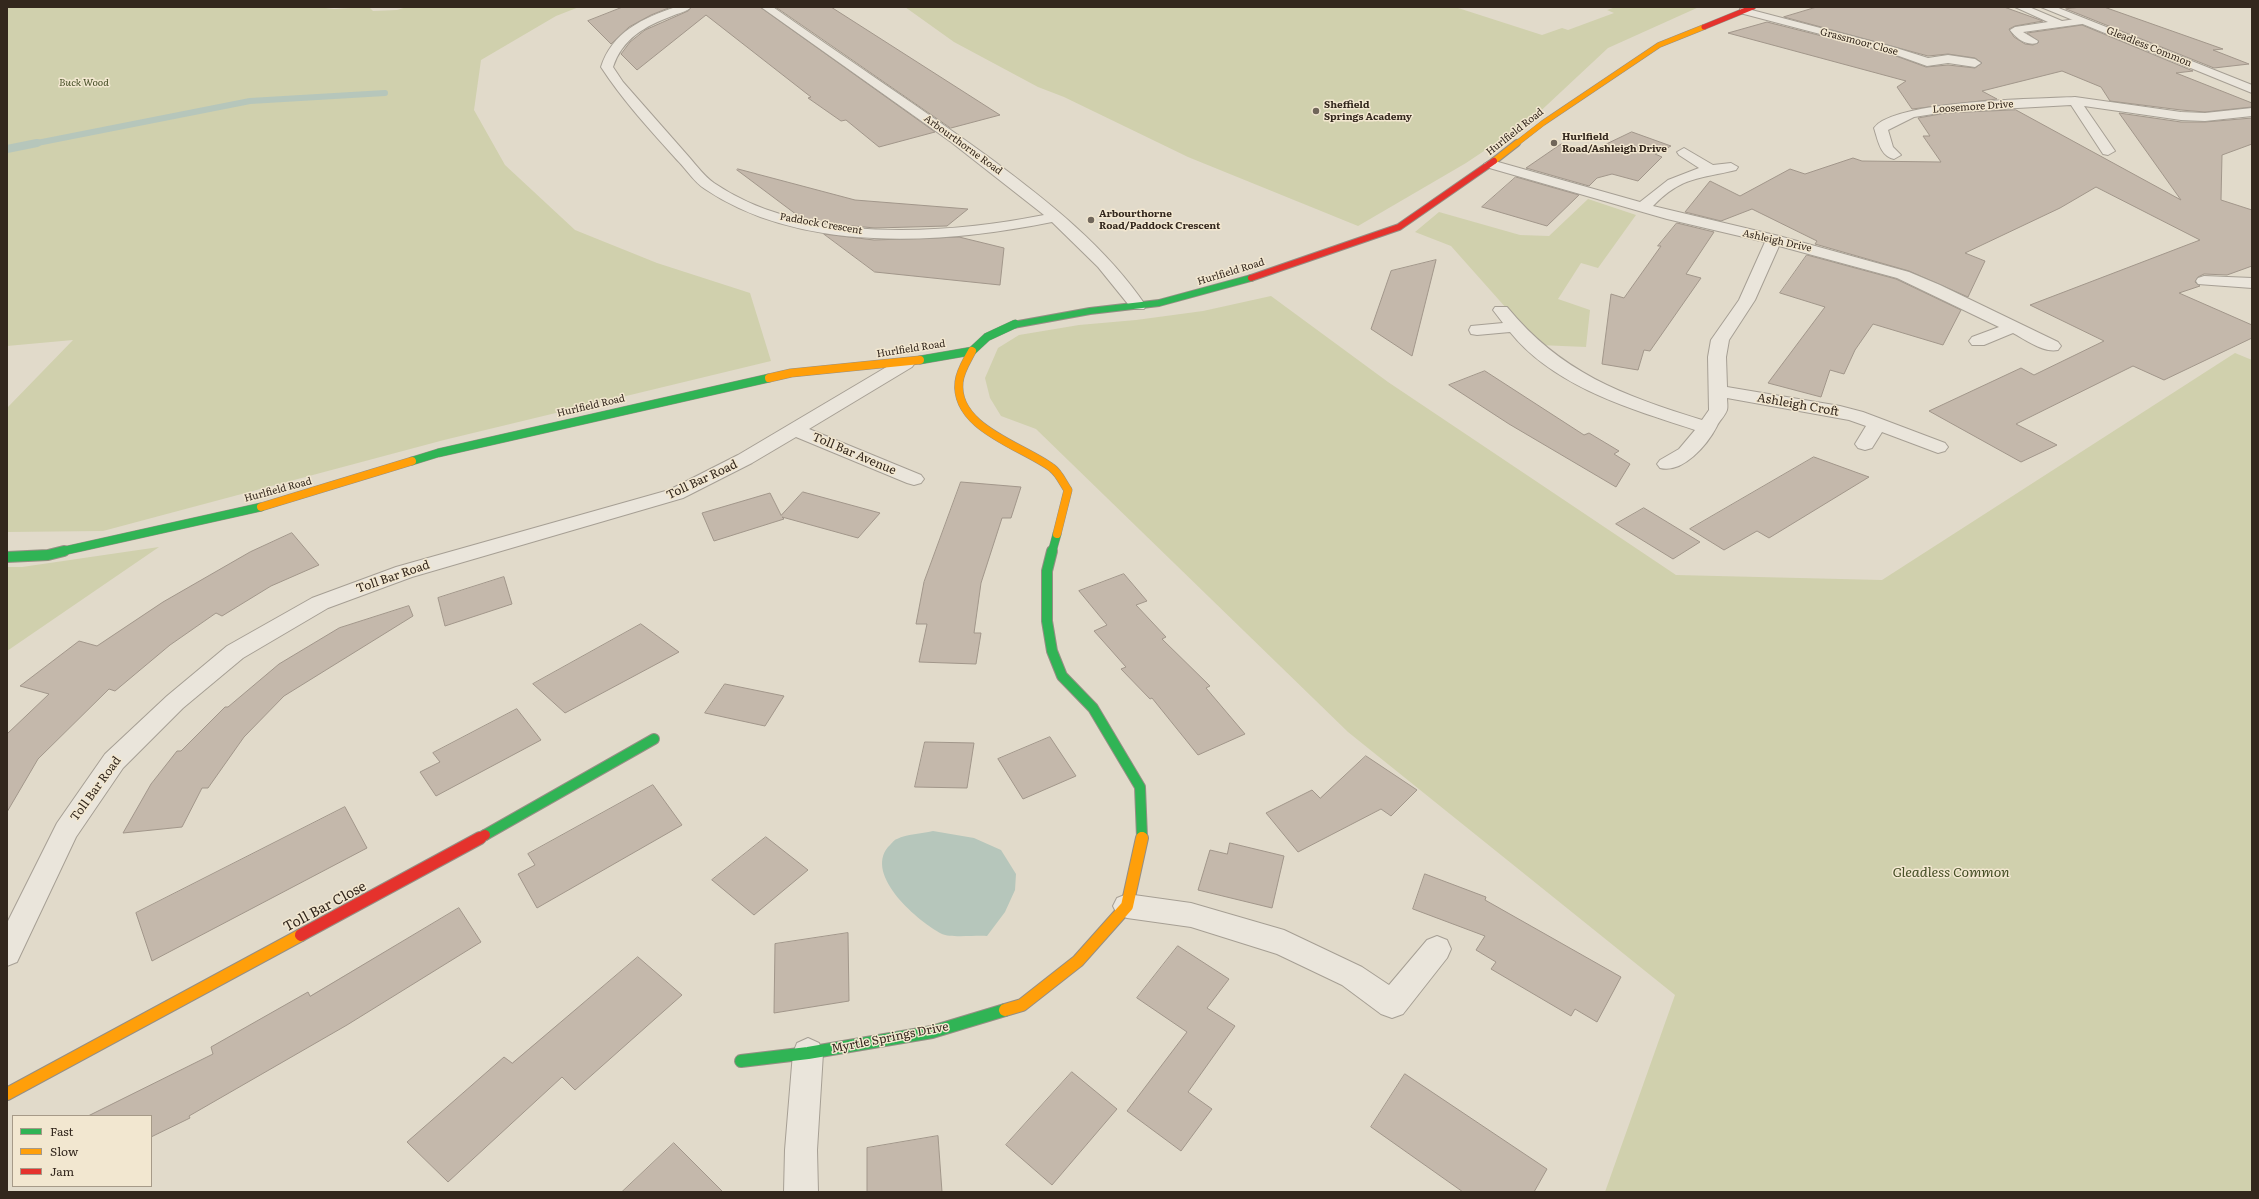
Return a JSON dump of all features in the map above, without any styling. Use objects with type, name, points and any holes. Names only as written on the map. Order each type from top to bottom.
[{"type":"street","name":"Paddock Crescent","points":[[686,7],[653,19],[633,31],[618,44],[608,59],[607,67],[618,84],[708,185],[734,201],[790,221],[851,231],[898,234],[978,231],[1021,226],[1057,217]]},
{"type":"street","name":"Arbourthorne Road","points":[[766,7],[938,126],[1038,200],[1079,236],[1138,306]]},
{"type":"street","name":"Gleadless Common","points":[[2046,7],[2252,89]]},
{"type":"street","name":"Grassmoor Close","points":[[1748,9],[1927,62],[1948,59],[1974,63]]},
{"type":"street","name":"Hurlfield Road","points":[[7,557],[48,555],[282,502],[438,453],[783,375],[906,363],[972,351],[987,337],[1015,324],[1077,313],[1138,306],[1184,298],[1248,279],[1399,227],[1491,164],[1543,124],[1659,45],[1748,9]]},
{"type":"street","name":"Loosemore Drive","points":[[1894,155],[1886,148],[1881,128],[1911,114],[1946,108],[2075,101],[2105,104],[2181,116],[2206,117],[2252,112]]},
{"type":"street","points":[[2075,101],[2108,151]]},
{"type":"street","points":[[1684,152],[1710,169]]},
{"type":"street","name":"Ashleigh Drive","points":[[1491,164],[1644,208],[1774,240],[1903,275],[1934,288],[2052,346]]},
{"type":"street","points":[[1644,208],[1671,182],[1687,174],[1710,169],[1731,167]]},
{"type":"street","points":[[1667,464],[1686,453],[1707,428],[1718,410],[1719,391],[1717,357],[1720,340],[1747,300],[1774,240]]},
{"type":"street","points":[[2204,281],[2252,283]]},
{"type":"street","points":[[1502,310],[1512,326],[1554,362],[1570,373],[1626,400],[1707,428]]},
{"type":"street","points":[[1477,330],[1512,326]]},
{"type":"street","points":[[1978,341],[2013,327]]},
{"type":"street","name":"Myrtle Springs Drive","points":[[741,1061],[808,1053],[932,1032],[1022,1005],[1078,961],[1127,906],[1142,842],[1140,787],[1093,708],[1062,676],[1052,651],[1047,621],[1047,571],[1068,490],[1052,468],[1022,449],[988,432],[971,414],[961,399],[959,385],[964,367],[972,351]]},
{"type":"street","name":"Toll Bar Road","points":[[7,953],[66,831],[114,761],[175,702],[235,652],[320,603],[404,572],[676,494],[746,459],[906,363]]},
{"type":"street","name":"Ashleigh Croft","points":[[1719,391],[1833,410],[1877,424],[1938,447]]},
{"type":"street","points":[[1865,444],[1877,424]]},
{"type":"street","name":"Toll Bar Avenue","points":[[794,429],[914,479]]},
{"type":"street","name":"Toll Bar Close","points":[[7,1094],[417,873],[654,739]]},
{"type":"street","points":[[1127,906],[1190,915],[1284,943],[1352,976],[1392,1004],[1437,949]]},
{"type":"street","points":[[801,1192],[801,1150],[808,1053]]},
{"type":"lane","points":[[2020,7],[2062,24]]},
{"type":"lane","points":[[2033,41],[2020,36],[2015,30],[2082,21]]},
{"type":"green space","name":"Buck Wood","points":[[7,7],[316,7],[334,9],[369,7],[373,11],[397,10],[407,7],[579,7],[556,16],[481,60],[474,110],[505,165],[575,230],[657,263],[750,293],[771,361],[444,440],[103,531],[7,532],[7,408],[73,340],[7,346]]},
{"type":"green space","name":"Sheffield Springs Academy","points":[[905,7],[1455,7],[1542,35],[1562,28],[1568,30],[1614,13],[1607,10],[1613,8],[1699,7],[1608,48],[1532,119],[1466,163],[1358,226],[1188,157],[1064,97],[1038,87],[954,42]]},
{"type":"green space","points":[[1588,199],[1636,215],[1598,268],[1581,263],[1558,299],[1590,310],[1586,347],[1539,345],[1451,246],[1415,232],[1439,212],[1520,235],[1549,236]]},
{"type":"green space","name":"Gleadless Common","points":[[1271,296],[1388,382],[1676,575],[1882,580],[2235,353],[2252,360],[2252,1192],[1605,1192],[1675,995],[1348,732],[1036,429],[1001,416],[990,398],[985,378],[998,348],[1019,335],[1079,325],[1136,320],[1203,311]]},
{"type":"green space","points":[[159,547],[7,651],[7,567],[22,567]]},
{"type":"shaded area","points":[[933,831],[974,838],[1001,850],[1016,874],[1015,890],[1005,912],[987,936],[951,936],[942,934],[908,909],[888,884],[883,871],[882,859],[888,847],[894,840],[901,837]]},
{"type":"building","points":[[623,7],[671,7],[651,15],[629,27],[611,44],[588,21]]},
{"type":"building","points":[[692,7],[760,7],[935,132],[879,147],[846,120],[841,121],[808,98],[811,97],[706,15],[637,70],[621,54],[630,42],[645,30],[688,11]]},
{"type":"building","points":[[776,7],[831,7],[1000,115],[951,128]]},
{"type":"building","points":[[1817,7],[2004,7],[2043,21],[2015,26],[2009,29],[2014,37],[2025,44],[2033,45],[2039,42],[2027,33],[2082,25],[2193,71],[2176,73],[2252,103],[2252,107],[2205,112],[2110,101],[2101,87],[2062,71],[1982,91],[1997,99],[1912,109],[1897,87],[1906,81],[1728,33],[1767,22],[1885,52],[1926,67],[1948,65],[1975,68],[1982,63],[1975,58],[1948,54],[1928,56],[1784,17]]},
{"type":"building","points":[[2081,7],[2104,7],[2223,49],[2213,50],[2249,64],[2214,68],[2066,9]]},
{"type":"building","points":[[2016,110],[2181,200],[2119,113],[2181,122],[2205,122],[2252,118],[2252,144],[2222,155],[2221,200],[2252,210],[2252,266],[2227,275],[2204,274],[2198,277],[2195,282],[2200,286],[2179,293],[2252,325],[2252,338],[2164,380],[2133,366],[2016,424],[2057,445],[2021,462],[1929,411],[2021,368],[2034,375],[2104,341],[2030,305],[2200,240],[2096,187],[2060,208],[1965,253],[1985,261],[1968,297],[1909,271],[1815,244],[1817,241],[1752,209],[1721,221],[1685,212],[1710,181],[1740,196],[1790,169],[1805,174],[1853,158],[1862,161],[1941,162],[1923,136],[1930,136],[1918,118],[1946,113]]},
{"type":"building","points":[[1632,132],[1671,146],[1655,154],[1662,157],[1638,181],[1612,174],[1597,178],[1589,186],[1526,168],[1561,144],[1589,152]]},
{"type":"building","points":[[738,169],[855,200],[968,209],[947,226],[875,228],[831,224],[801,218],[737,170]]},
{"type":"building","points":[[1516,177],[1579,195],[1547,226],[1482,207]]},
{"type":"building","points":[[1677,223],[1714,232],[1686,274],[1701,278],[1650,351],[1644,350],[1638,370],[1602,364],[1611,294],[1624,298],[1661,246],[1658,246]]},
{"type":"building","points":[[824,234],[874,240],[959,237],[1004,248],[1000,285],[875,272]]},
{"type":"building","points":[[1807,255],[1896,279],[1961,310],[1943,345],[1873,324],[1855,350],[1844,374],[1830,370],[1821,397],[1768,383],[1825,307],[1780,293]]},
{"type":"building","points":[[1436,260],[1412,356],[1371,329],[1391,271]]},
{"type":"building","points":[[1485,371],[1584,435],[1589,433],[1619,451],[1614,454],[1630,464],[1616,487],[1509,424],[1449,385]]},
{"type":"building","points":[[1814,457],[1869,477],[1769,538],[1757,531],[1724,550],[1690,529]]},
{"type":"building","points":[[961,482],[1021,487],[1011,518],[1002,518],[981,583],[974,633],[981,633],[976,664],[919,662],[927,624],[916,624],[924,582]]},
{"type":"building","points":[[803,492],[880,513],[858,538],[782,517],[784,519],[714,541],[702,513],[770,493],[781,515]]},
{"type":"building","points":[[1644,508],[1700,542],[1673,559],[1616,524]]},
{"type":"building","points":[[292,533],[319,565],[271,586],[222,616],[216,613],[170,645],[115,691],[109,689],[38,759],[7,812],[7,734],[49,694],[20,686],[79,641],[97,646],[163,602],[250,552]]},
{"type":"building","points":[[1124,574],[1147,601],[1136,605],[1166,637],[1162,639],[1210,686],[1206,688],[1245,734],[1198,755],[1152,698],[1150,699],[1121,669],[1126,667],[1094,631],[1107,625],[1079,591]]},
{"type":"building","points":[[504,577],[512,604],[445,626],[438,598]]},
{"type":"building","points":[[409,606],[413,616],[284,696],[244,737],[208,788],[202,788],[182,827],[123,833],[151,784],[177,751],[181,751],[225,707],[228,707],[279,664],[339,628]]},
{"type":"building","points":[[641,624],[679,652],[565,713],[533,684]]},
{"type":"building","points":[[725,684],[784,696],[765,726],[705,713]]},
{"type":"building","points":[[517,709],[541,740],[436,796],[420,772],[440,762],[433,753]]},
{"type":"building","points":[[1050,737],[1076,776],[1023,799],[998,759]]},
{"type":"building","points":[[925,742],[974,743],[967,788],[915,787]]},
{"type":"building","points":[[1366,756],[1417,790],[1391,816],[1381,809],[1298,852],[1266,813],[1312,790],[1320,798]]},
{"type":"building","points":[[653,785],[682,825],[537,908],[518,874],[535,865],[528,854]]},
{"type":"building","points":[[345,807],[367,848],[152,961],[136,913]]},
{"type":"building","points":[[766,837],[808,870],[754,915],[712,880]]},
{"type":"building","points":[[1230,843],[1284,856],[1272,908],[1198,890],[1210,850],[1227,854]]},
{"type":"building","points":[[1425,874],[1486,897],[1485,900],[1621,977],[1597,1022],[1575,1009],[1571,1016],[1491,969],[1496,962],[1476,950],[1485,936],[1413,909]]},
{"type":"building","points":[[459,908],[481,942],[347,1025],[189,1116],[190,1118],[152,1137],[152,1115],[90,1115],[213,1054],[211,1047],[308,992],[310,996]]},
{"type":"building","points":[[848,933],[849,1001],[774,1013],[775,944]]},
{"type":"building","points":[[1178,946],[1229,979],[1207,1008],[1235,1026],[1188,1092],[1212,1109],[1181,1151],[1127,1111],[1187,1032],[1137,998]]},
{"type":"building","points":[[638,957],[682,995],[575,1090],[562,1077],[448,1182],[407,1142],[504,1057],[512,1063]]},
{"type":"building","points":[[1072,1072],[1117,1109],[1052,1185],[1006,1145]]},
{"type":"building","points":[[1405,1074],[1547,1169],[1534,1192],[1463,1192],[1371,1127]]},
{"type":"building","points":[[938,1136],[942,1192],[867,1192],[867,1148]]},
{"type":"building","points":[[674,1143],[723,1192],[622,1192]]},
{"type":"waterway","points":[[32,144],[250,101],[385,93]]},
{"type":"waterway","points":[[32,144],[37,143]]},
{"type":"waterway","points":[[7,149],[32,144]]},
{"type":"traffic: fast","points":[[920,360],[972,351],[987,337],[1015,324],[1090,311],[1159,303],[1251,278]]},
{"type":"traffic: fast","points":[[412,461],[438,453],[769,378]]},
{"type":"traffic: fast","points":[[7,557],[48,555],[261,507]]},
{"type":"traffic: fast","points":[[1057,534],[1047,571],[1047,621],[1052,651],[1062,676],[1093,708],[1140,787],[1142,837]]},
{"type":"traffic: fast","points":[[485,835],[654,739]]},
{"type":"traffic: fast","points":[[741,1061],[808,1053],[932,1032],[1005,1010]]},
{"type":"traffic: slow","points":[[1494,161],[1543,123],[1659,45],[1704,27]]},
{"type":"traffic: slow","points":[[972,351],[960,376],[959,385],[962,401],[970,414],[981,426],[1039,459],[1052,468],[1059,476],[1068,490],[1057,534]]},
{"type":"traffic: slow","points":[[769,378],[791,373],[920,360]]},
{"type":"traffic: slow","points":[[261,507],[412,461]]},
{"type":"traffic: slow","points":[[1005,1010],[1022,1005],[1078,961],[1127,906],[1142,837]]},
{"type":"traffic: slow","points":[[7,1094],[301,935]]},
{"type":"traffic: jam","points":[[1704,27],[1753,7]]},
{"type":"traffic: jam","points":[[1251,278],[1399,227],[1494,161]]},
{"type":"traffic: jam","points":[[301,935],[485,835]]},
{"type":"place","name":"Sheffield Springs Academy","points":[[1316,111]]},
{"type":"place","name":"Hurlfield Road/Ashleigh Drive","points":[[1554,143]]},
{"type":"place","name":"Arbourthorne Road/Paddock Crescent","points":[[1091,220]]}]
